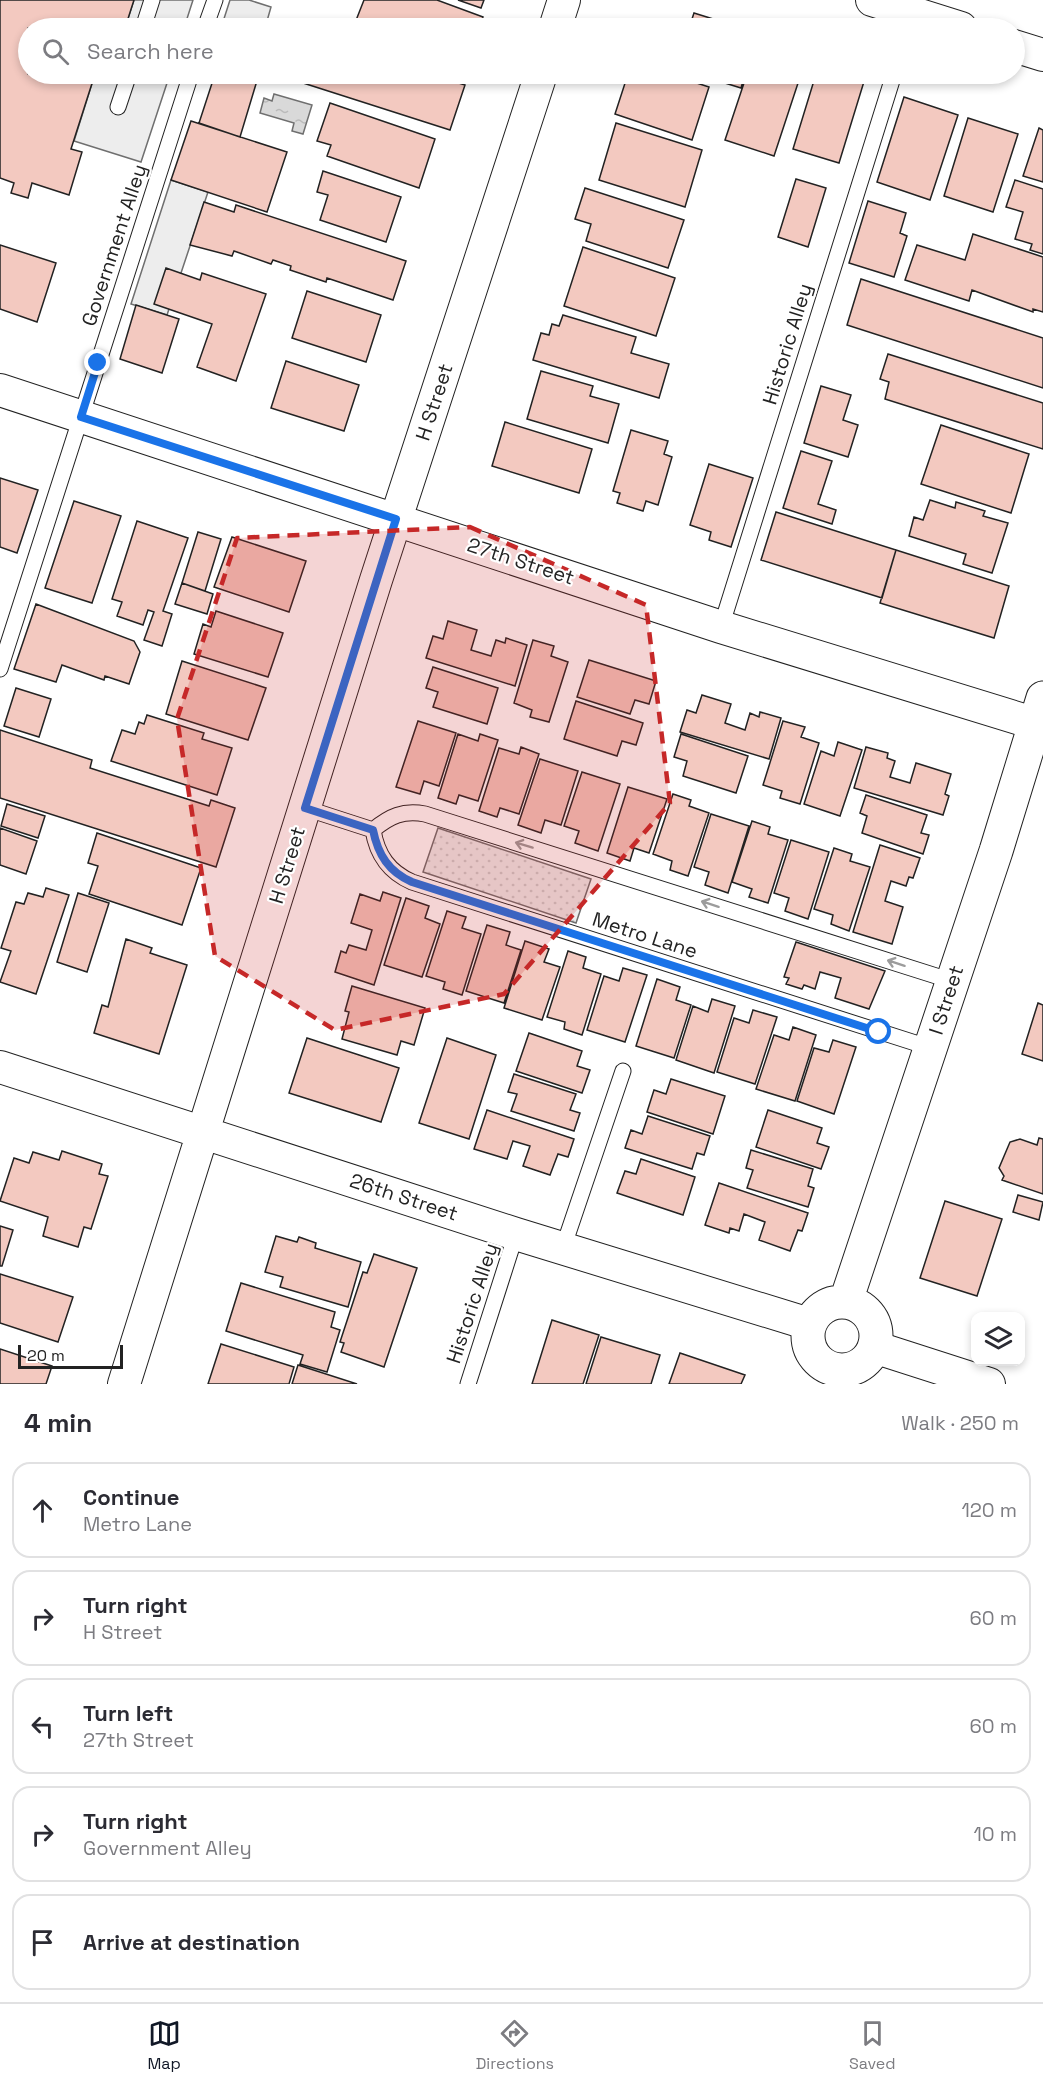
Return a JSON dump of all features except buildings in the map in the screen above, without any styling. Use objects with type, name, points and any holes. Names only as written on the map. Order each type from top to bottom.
[{"type":"street","points":[[558,18],[564,0]]},
{"type":"street","points":[[872,0],[913,14]]},
{"type":"street","points":[[1025,50],[1043,56]]},
{"type":"street","name":"H Street","points":[[124,1384],[376,580],[538,84]]},
{"type":"street","name":"27th Street","points":[[0,390],[721,627],[1040,716]]},
{"type":"street","name":"I Street","points":[[846,1301],[1040,716]]},
{"type":"street","name":"26th Street","points":[[0,1067],[516,1234],[809,1324]]},
{"type":"street","points":[[846,1301],[856,1304],[871,1318],[875,1327],[874,1347],[870,1356],[855,1368],[823,1375],[808,1344],[809,1324],[820,1309],[828,1304],[846,1301]]},
{"type":"street","points":[[874,1347],[989,1384]]},
{"type":"lane","points":[[146,18],[152,0]]},
{"type":"lane","points":[[208,18],[213,0]]},
{"type":"lane","points":[[118,107],[126,84]]},
{"type":"lane","name":"Government Alley","points":[[0,669],[188,84]]},
{"type":"lane","name":"Historic Alley","points":[[721,627],[891,84]]},
{"type":"lane","points":[[305,808],[373,830],[397,814],[406,812],[425,814],[952,981]]},
{"type":"lane","name":"Metro Lane","points":[[373,830],[383,859],[400,876],[412,882],[931,1048]]},
{"type":"lane","points":[[563,1248],[623,1071]]},
{"type":"lane","name":"Historic Alley","points":[[468,1384],[516,1234]]},
{"type":"highlighted area","points":[[470,527],[646,605],[670,803],[504,994],[335,1030],[215,956],[177,719],[237,538]]},
{"type":"shaded area","points":[[134,0],[193,0],[187,18],[128,18]]},
{"type":"shaded area","points":[[230,0],[249,0],[271,7],[268,18],[224,18]]},
{"type":"shaded area","points":[[92,84],[167,84],[141,162],[74,141]]},
{"type":"shaded area","points":[[171,180],[208,192],[167,315],[131,304]]},
{"type":"shaded area","points":[[438,828],[591,879],[576,923],[423,872]]},
{"type":"water","points":[[274,94],[312,105],[303,134],[292,131],[294,123],[260,113],[264,98],[272,101]]},
{"type":"route","points":[[98,363],[81,417],[396,519],[305,808],[373,830],[383,859],[391,869],[412,882],[879,1032]]}]
